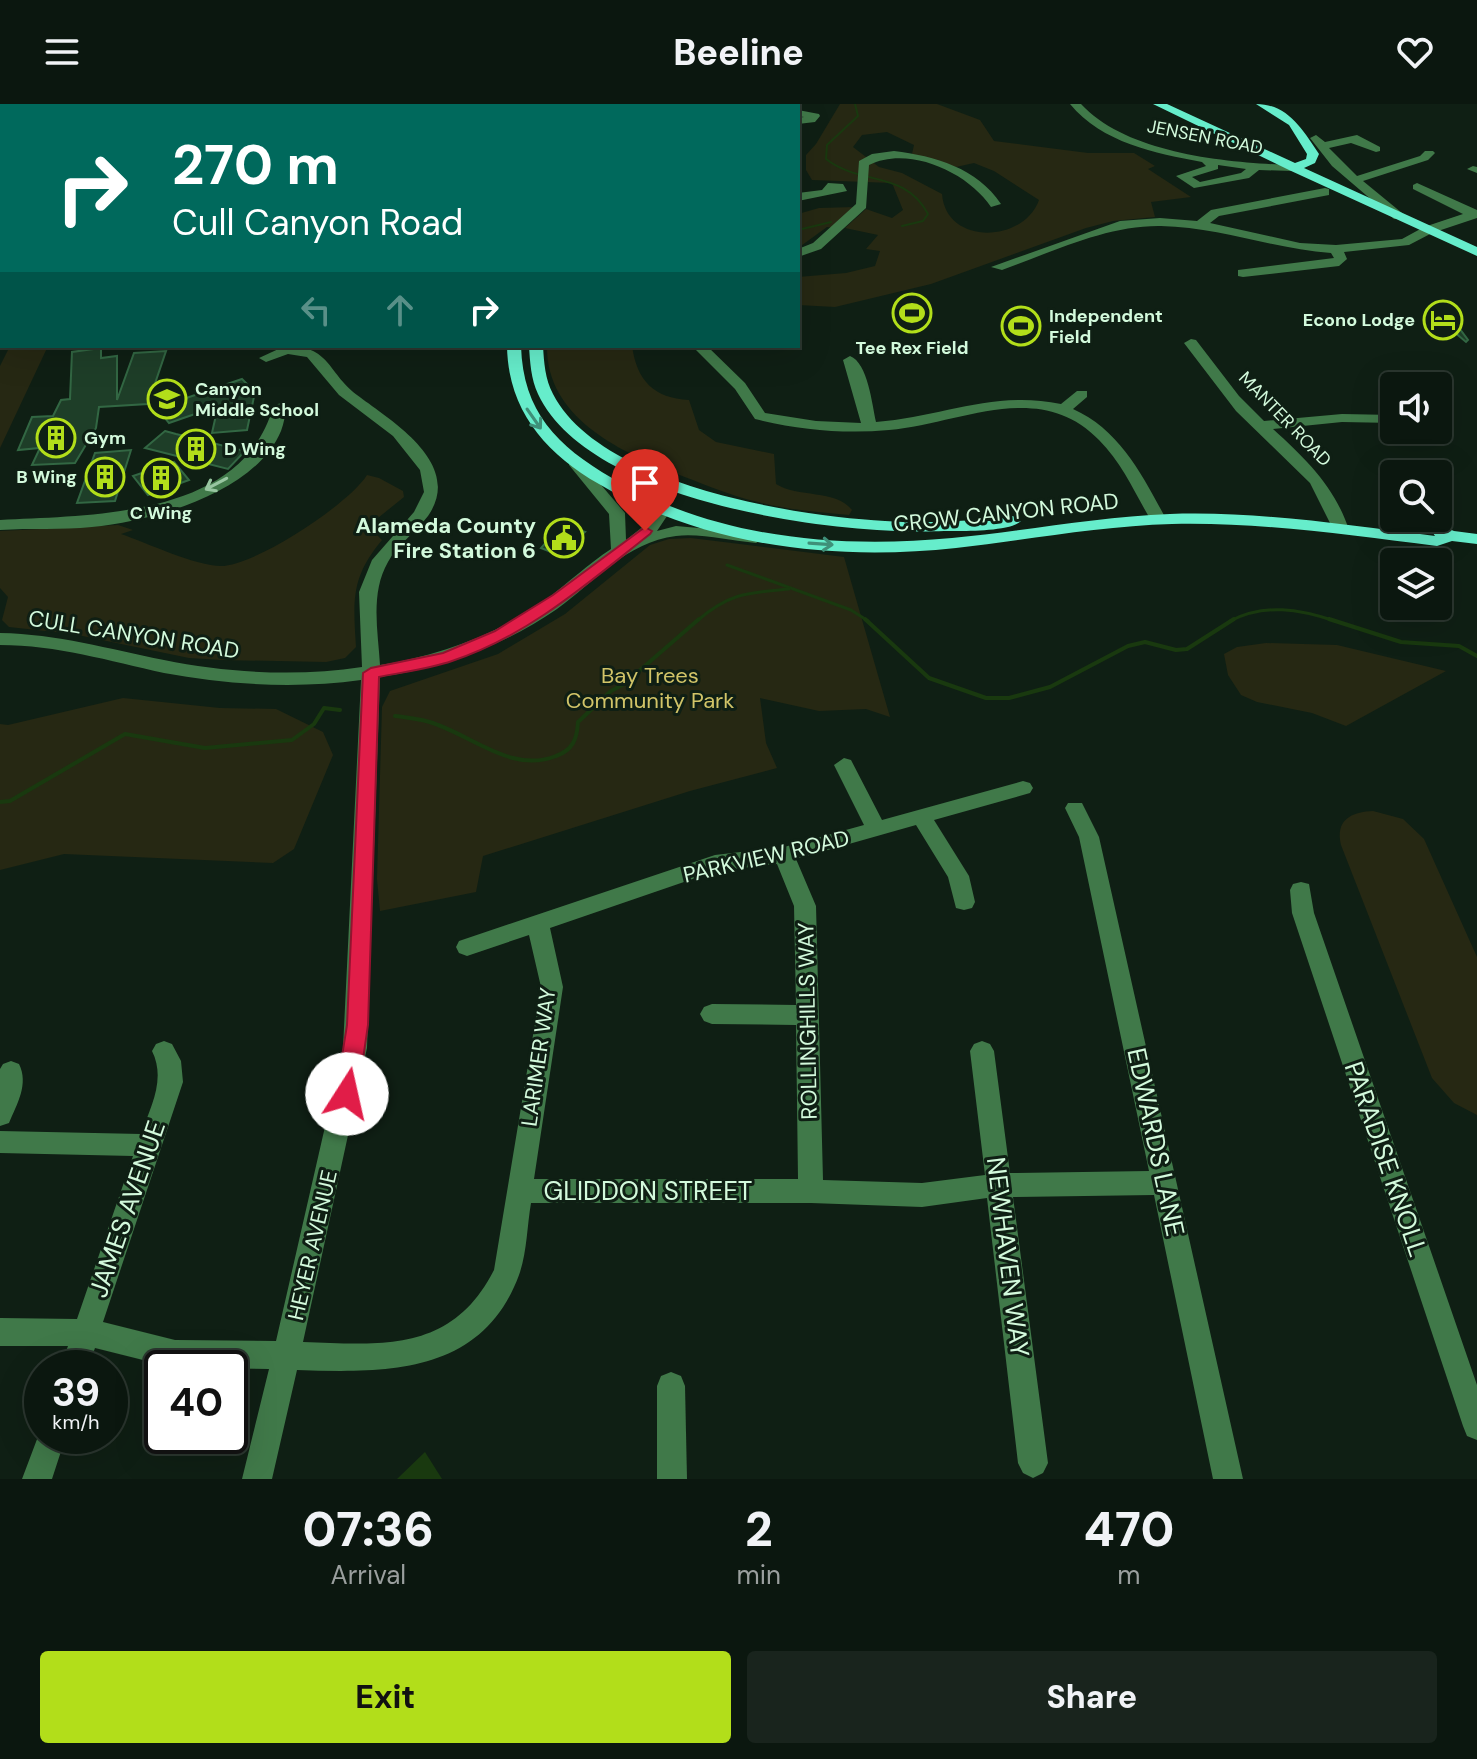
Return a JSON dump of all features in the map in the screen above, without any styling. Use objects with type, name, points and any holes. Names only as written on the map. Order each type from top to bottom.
[{"type":"main road","points":[[1158,104],[1477,252]]},
{"type":"main road","points":[[1261,104],[1293,123],[1313,154],[1311,161],[1293,168]]},
{"type":"main road","name":"CROW CANYON ROAD","points":[[514,348],[515,379],[527,410],[545,434],[574,462],[610,486],[663,510],[723,529],[788,541],[901,546],[1155,513]]},
{"type":"main road","name":"CROW CANYON ROAD","points":[[536,348],[541,384],[552,406],[566,423],[608,454],[679,487],[774,512],[869,525],[962,525],[1155,513],[1339,524],[1437,541],[1450,536],[1477,539]]},
{"type":"main road","points":[[566,423],[571,435],[589,453],[662,497],[663,510],[681,504],[781,524],[869,525]]},
{"type":"street","name":"JENSEN ROAD","points":[[1075,104],[1089,121],[1130,141],[1251,169],[1293,168]]},
{"type":"street","points":[[800,113],[815,116],[811,120],[800,121]]},
{"type":"street","points":[[1376,149],[1354,138],[1319,142],[1336,164],[1398,216]]},
{"type":"street","points":[[1355,180],[1424,158],[1429,153]]},
{"type":"street","points":[[800,252],[817,246],[862,205],[861,176],[868,159],[882,155],[925,160],[949,168],[978,183],[992,195],[995,204]]},
{"type":"street","points":[[1212,162],[1214,167],[1182,176],[1198,186],[1245,176],[1251,169]]},
{"type":"street","points":[[1417,187],[1475,215]]},
{"type":"street","points":[[1200,225],[1215,213],[1325,192]]},
{"type":"street","points":[[800,197],[827,193]]},
{"type":"street","points":[[997,267],[1120,225],[1160,222],[1200,225],[1300,247],[1336,249],[1405,242],[1428,230],[1475,215]]},
{"type":"street","points":[[1243,273],[1336,263],[1342,257],[1336,249]]},
{"type":"street","name":"MANTER ROAD","points":[[1191,343],[1247,414],[1308,468],[1329,498],[1339,524]]},
{"type":"street","points":[[701,348],[740,386],[760,416],[809,427],[912,423],[959,410],[1015,402],[1065,409],[1097,426],[1110,441],[1155,513]]},
{"type":"street","name":"HEYER AVENUE","points":[[257,1479],[342,1117],[355,1048],[371,673],[367,602],[370,582],[385,553],[426,508],[432,492],[431,476],[425,463],[409,444],[344,392],[312,354],[286,350],[266,358]]},
{"type":"street","points":[[850,360],[860,385],[870,427]]},
{"type":"street","points":[[1065,409],[1082,394]]},
{"type":"street","points":[[0,525],[115,519],[199,493],[227,479],[260,453],[277,426],[280,407]]},
{"type":"street","points":[[1261,426],[1342,418],[1380,419]]},
{"type":"street","points":[[574,462],[617,513],[620,549],[676,531],[788,541]]},
{"type":"street","name":"CULL CANYON ROAD","points":[[0,639],[78,646],[205,673],[279,676],[371,673],[447,657],[501,635],[548,606],[660,518],[663,510]]},
{"type":"street","points":[[844,765],[877,830]]},
{"type":"street","name":"PARKVIEW ROAD","points":[[467,947],[715,863],[784,855],[1023,788]]},
{"type":"street","name":"EDWARDS LANE","points":[[1075,808],[1089,837],[1228,1479]]},
{"type":"street","points":[[921,816],[958,876],[964,902]]},
{"type":"street","name":"ROLLINGHILLS WAY","points":[[784,855],[805,906],[811,1191]]},
{"type":"street","name":"PARADISE KNOLL","points":[[1301,890],[1303,913],[1477,1426]]},
{"type":"street","name":"LARIMER WAY","points":[[520,1191],[552,987],[538,924]]},
{"type":"street","points":[[712,1014],[806,1015]]},
{"type":"street","name":"JAMES AVENUE","points":[[80,1350],[171,1082],[169,1061],[164,1051]]},
{"type":"street","name":"NEWHAVEN WAY","points":[[982,1051],[1033,1463]]},
{"type":"street","points":[[0,1115],[10,1092],[11,1071]]},
{"type":"street","points":[[0,1142],[148,1145]]},
{"type":"street","name":"GLIDDON STREET","points":[[0,1332],[85,1333],[178,1354],[400,1356],[440,1346],[456,1338],[473,1325],[500,1290],[507,1272],[520,1191],[811,1191],[922,1195],[999,1185],[1165,1183]]},
{"type":"street","points":[[671,1386],[672,1479]]},
{"type":"street","points":[[37,1479],[46,1454]]},
{"type":"green space","points":[[840,104],[937,104],[980,120],[994,141],[1088,153],[1134,153],[1155,166],[1148,169],[1191,197],[1151,202],[1155,217],[1113,221],[1086,228],[931,284],[835,307],[800,305],[800,277],[846,273],[875,266],[880,251],[866,249],[878,235],[845,228],[866,209],[892,218],[903,210],[892,183],[812,180],[806,170],[806,155]],"holes":[[[887,132],[914,145],[912,154],[956,167],[974,163],[994,171],[1039,200],[1031,214],[1018,225],[986,233],[970,230],[957,223],[947,211],[942,194],[902,173],[879,167],[853,147],[862,135]]]},
{"type":"green space","points":[[856,207],[834,228],[827,227],[800,247],[800,213],[819,208]]},
{"type":"green space","name":"Independent Field","points":[[1020,315],[1033,316],[1043,331],[1012,336],[1003,330],[1008,320]]},
{"type":"green space","points":[[9,348],[47,348],[0,448],[0,366]]},
{"type":"green space","points":[[547,348],[632,348],[638,369],[649,385],[666,396],[689,400],[699,430],[716,442],[774,454],[776,484],[794,491],[836,499],[852,510],[849,515],[815,512],[747,499],[629,453],[588,427],[572,411],[558,392],[550,371]]},
{"type":"green space","points":[[367,475],[403,491],[404,497],[368,526],[382,540],[359,578],[354,616],[356,647],[345,658],[326,662],[189,658],[73,634],[9,627],[2,620],[8,597],[0,588],[0,531],[118,525],[133,530],[121,534],[185,558],[221,566],[256,556],[300,531],[322,517]]},
{"type":"green space","name":"Bay Trees Community Park","points":[[691,538],[844,557],[890,717],[866,709],[819,711],[760,698],[766,743],[777,768],[690,791],[483,856],[476,892],[380,911],[377,879],[382,707],[390,691],[498,654],[565,614],[650,545],[669,539]]},
{"type":"green space","points":[[1266,643],[1337,645],[1446,671],[1346,726],[1312,713],[1257,702],[1241,695],[1228,675],[1224,654],[1237,647]]},
{"type":"green space","points":[[123,698],[220,708],[276,709],[323,732],[333,755],[294,849],[273,863],[64,854],[0,870],[0,724],[8,725]]},
{"type":"green space","points":[[1373,811],[1403,819],[1424,839],[1477,957],[1477,1115],[1454,1103],[1432,1078],[1341,845],[1340,829],[1346,819]]},
{"type":"shaded area","points":[[425,1452],[442,1479],[397,1479]]},
{"type":"building","points":[[1448,313],[1468,340],[1466,342],[1433,314]]},
{"type":"building","points":[[101,348],[101,358],[117,356],[117,400],[134,353],[166,351],[148,404],[99,407],[96,428],[75,463],[32,465],[40,448],[18,450],[32,417],[53,416],[61,400],[70,399],[72,352]]},
{"type":"building","points":[[242,379],[255,392],[247,430],[212,433],[218,406],[169,423],[157,408]]},
{"type":"building","name":"D Wing","points":[[165,431],[245,451],[228,469],[145,448]]},
{"type":"building","name":"B Wing","points":[[131,450],[115,501],[77,503],[95,453]]},
{"type":"building","name":"C Wing","points":[[174,462],[189,480],[148,495],[133,476]]},
{"type":"building","name":"Alameda County Fire Station 6","points":[[562,524],[585,532],[559,555],[541,548]]},
{"type":"waterway","points":[[855,104],[858,116],[827,145],[826,159],[853,173],[895,184],[918,200],[928,214],[923,221],[902,226]]},
{"type":"waterway","points":[[800,230],[831,222]]},
{"type":"waterway","points":[[727,565],[851,610],[865,619]]},
{"type":"waterway","points":[[697,621],[719,605],[739,596],[789,589]]},
{"type":"waterway","points":[[1233,620],[1256,612],[1282,610],[1335,621]]},
{"type":"waterway","points":[[395,716],[433,723],[510,757],[540,760],[556,756],[573,743],[578,722],[699,619]]},
{"type":"waterway","points":[[865,619],[929,678],[986,698],[1009,698],[1050,687],[1128,646],[1145,642],[1176,650],[1187,649],[1233,620]]},
{"type":"waterway","points":[[1329,619],[1401,642],[1459,646],[1477,656]]},
{"type":"waterway","points":[[0,802],[10,801],[125,734],[205,748],[292,740],[314,724],[324,708],[340,710]]},
{"type":"place","name":"Tee Rex Field","points":[[912,313]]},
{"type":"place","name":"Econo Lodge","points":[[1443,320]]},
{"type":"place","name":"Independent Field","points":[[1021,326]]},
{"type":"place","name":"Canyon Middle School","points":[[167,399]]},
{"type":"place","name":"Gym","points":[[56,438]]},
{"type":"place","name":"D Wing","points":[[196,449]]},
{"type":"place","name":"B Wing","points":[[105,477]]},
{"type":"place","name":"C Wing","points":[[161,478]]},
{"type":"place","name":"Alameda County Fire Station 6","points":[[564,538]]},
{"type":"route","points":[[347,1094],[358,1025],[371,673],[447,657],[501,635],[559,599],[645,531]]}]
